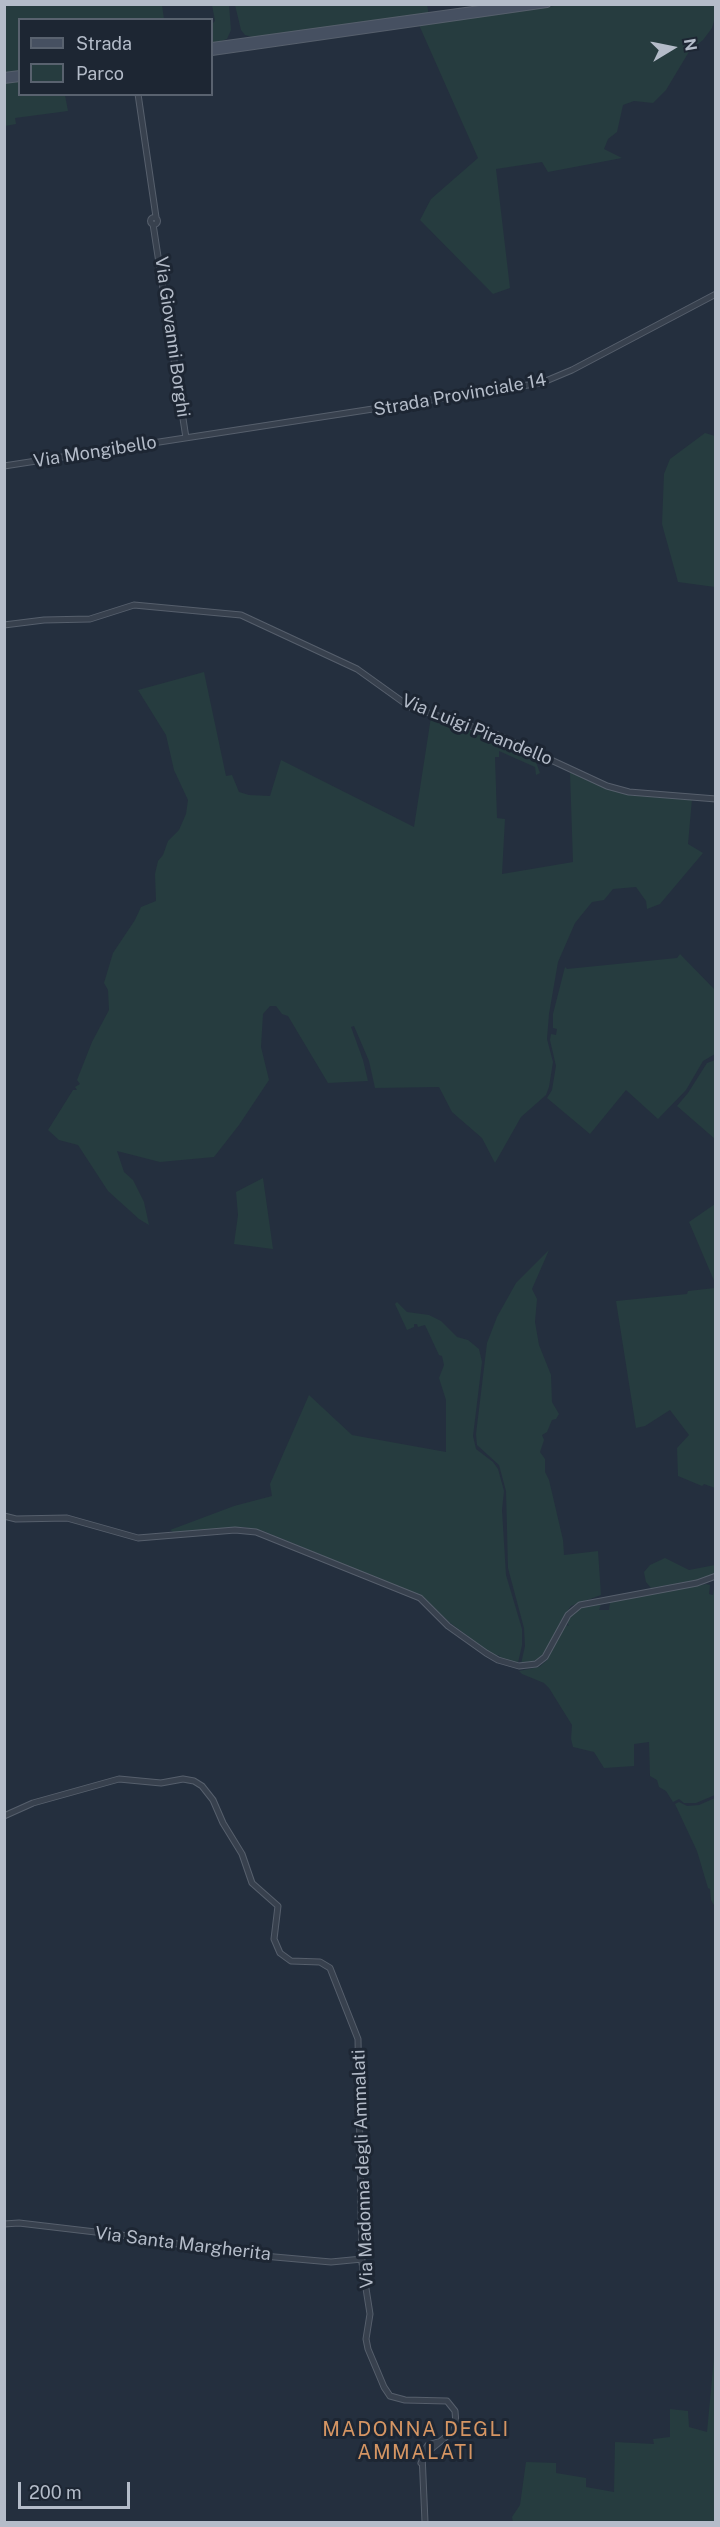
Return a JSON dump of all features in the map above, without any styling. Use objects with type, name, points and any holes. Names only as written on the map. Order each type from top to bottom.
[{"type":"main road","points":[[213,46],[516,4]]},
{"type":"main road","points":[[213,52],[547,4]]},
{"type":"street","name":"Via Giovanni Borghi","points":[[137,96],[186,438]]},
{"type":"street","name":"Strada Provinciale 14","points":[[186,438],[550,380],[716,294]]},
{"type":"street","name":"Via Mongibello","points":[[4,466],[186,438]]},
{"type":"street","name":"Via Luigi Pirandello","points":[[4,625],[44,620],[90,619],[134,605],[241,615],[357,669],[410,707],[495,734],[607,786],[629,792],[716,799]]},
{"type":"street","points":[[4,1516],[16,1519],[66,1518],[124,1534],[148,1538],[235,1530],[269,1537],[420,1598],[448,1626],[498,1660],[516,1666],[532,1665],[545,1657],[568,1615],[580,1605],[697,1583],[716,1576]]},
{"type":"street","name":"Via Madonna degli Ammalati","points":[[4,1816],[33,1803],[123,1778],[155,1782],[189,1779],[198,1783],[207,1791],[222,1823],[242,1854],[252,1883],[278,1906],[274,1940],[280,1953],[296,1962],[316,1962],[327,1965],[356,2031],[358,2042],[362,2259],[370,2314],[366,2344],[388,2394],[395,2398],[450,2403],[454,2411],[456,2424],[451,2434],[425,2448],[421,2463],[425,2523]]},
{"type":"street","name":"Via Santa Margherita","points":[[4,2224],[19,2223],[121,2235],[241,2254],[332,2262],[362,2259]]},
{"type":"green space","points":[[6,4],[162,5],[164,18],[18,18],[18,71],[5,73]]},
{"type":"green space","points":[[568,4],[715,5],[715,17],[712,28],[703,40],[690,50],[666,90],[653,103],[634,101],[623,105],[617,132],[608,139],[604,149],[622,158],[548,172],[542,162],[496,169],[510,288],[493,294],[420,220],[431,199],[478,158],[419,25]]},
{"type":"green space","points":[[212,5],[229,5],[231,30],[227,39],[213,44],[213,23],[215,21]]},
{"type":"green space","points":[[235,5],[427,5],[429,15],[256,38],[245,35],[241,30]]},
{"type":"green space","points":[[18,80],[18,96],[65,96],[68,111],[15,118],[16,124],[5,126],[5,82]]},
{"type":"green space","points":[[705,433],[715,436],[715,587],[678,582],[662,524],[664,474],[670,459]]},
{"type":"green space","points":[[204,672],[226,776],[232,775],[239,792],[249,795],[270,796],[281,760],[414,827],[431,717],[498,739],[533,754],[540,773],[536,775],[535,767],[499,751],[499,757],[495,757],[497,818],[505,819],[502,874],[573,862],[570,772],[614,791],[692,799],[688,844],[703,853],[660,904],[647,909],[646,901],[636,887],[613,889],[604,900],[592,902],[575,923],[558,962],[549,1014],[547,1039],[553,1062],[549,1087],[546,1095],[521,1117],[495,1163],[482,1138],[452,1112],[439,1087],[375,1088],[369,1061],[354,1026],[351,1027],[368,1081],[328,1083],[288,1016],[282,1014],[276,1006],[270,1006],[263,1014],[261,1047],[269,1080],[214,1157],[160,1162],[117,1151],[124,1172],[133,1180],[144,1202],[149,1225],[108,1191],[78,1145],[59,1140],[48,1130],[73,1090],[77,1090],[75,1087],[80,1084],[77,1080],[92,1042],[109,1010],[108,990],[104,983],[113,953],[141,907],[156,901],[155,874],[158,861],[168,841],[179,830],[186,814],[188,800],[174,770],[166,735],[138,690]]},
{"type":"green space","points":[[680,954],[715,990],[715,1054],[703,1061],[686,1090],[658,1119],[626,1090],[590,1134],[547,1098],[552,1090],[556,1066],[550,1040],[551,1034],[556,1035],[557,1029],[553,1028],[553,1014],[565,967],[567,969],[677,958]]},
{"type":"green space","points":[[716,1060],[715,1139],[677,1106],[707,1063]]},
{"type":"green space","points":[[263,1178],[273,1249],[234,1244],[238,1215],[236,1192]]},
{"type":"green space","points":[[715,1204],[715,1283],[689,1222]]},
{"type":"green space","points":[[549,1250],[532,1289],[537,1299],[535,1322],[539,1345],[551,1375],[552,1402],[559,1414],[556,1419],[552,1420],[547,1432],[542,1435],[544,1440],[540,1452],[545,1459],[545,1472],[549,1480],[563,1540],[564,1555],[598,1551],[601,1595],[571,1606],[543,1656],[532,1662],[521,1664],[525,1646],[524,1628],[508,1568],[506,1491],[499,1465],[477,1445],[476,1434],[487,1343],[497,1317],[516,1283]]},
{"type":"green space","points":[[716,1288],[715,1488],[704,1484],[702,1486],[678,1476],[677,1448],[689,1435],[670,1410],[645,1426],[636,1428],[616,1301],[687,1294],[688,1291]]},
{"type":"green space","points":[[397,1302],[407,1312],[429,1315],[441,1321],[457,1337],[468,1340],[479,1349],[482,1362],[473,1436],[476,1449],[493,1462],[498,1469],[504,1491],[502,1510],[506,1575],[522,1629],[522,1645],[518,1663],[489,1652],[449,1622],[423,1597],[263,1531],[244,1527],[179,1532],[170,1530],[234,1506],[272,1496],[270,1484],[309,1395],[352,1435],[446,1452],[446,1400],[439,1378],[444,1365],[442,1356],[439,1355],[425,1325],[418,1327],[414,1324],[414,1327],[407,1330],[395,1304]]},
{"type":"green space","points":[[665,1558],[689,1570],[715,1565],[715,1573],[698,1580],[651,1588],[646,1582],[644,1572],[650,1565]]},
{"type":"green space","points":[[715,1581],[715,1795],[696,1803],[684,1803],[679,1799],[673,1802],[666,1791],[659,1787],[657,1780],[650,1776],[649,1742],[634,1744],[634,1766],[604,1768],[594,1752],[573,1747],[572,1725],[549,1688],[544,1683],[519,1671],[539,1667],[547,1660],[566,1625],[569,1626],[567,1622],[569,1618],[580,1608],[601,1604],[599,1610],[609,1610],[610,1602],[706,1584],[710,1585],[709,1594],[713,1595]]},
{"type":"green space","points":[[715,1798],[715,1907],[697,1851],[675,1804],[679,1802],[687,1806],[699,1805]]},
{"type":"green space","points":[[715,2347],[715,2522],[513,2522],[512,2517],[520,2505],[526,2462],[556,2463],[556,2473],[586,2478],[586,2487],[614,2492],[615,2442],[654,2444],[653,2439],[670,2437],[670,2409],[688,2411],[689,2427],[707,2432]]},
{"type":"district","name":"MADONNA DEGLI AMMALATI","points":[[416,2442]]}]
